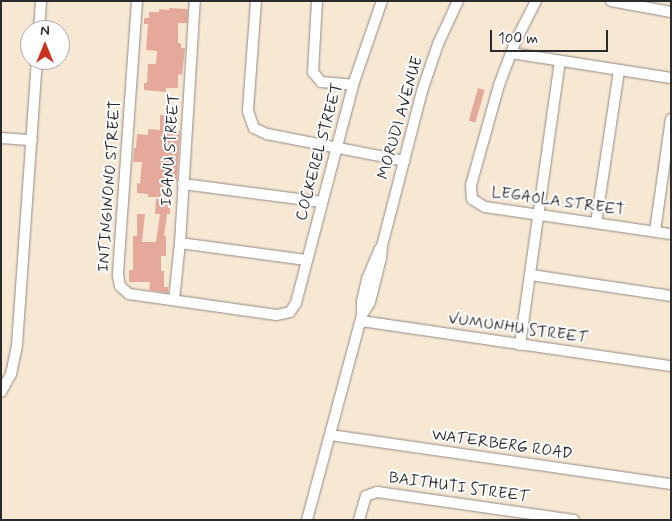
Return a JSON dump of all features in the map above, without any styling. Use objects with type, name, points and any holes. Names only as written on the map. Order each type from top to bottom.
[{"type":"street","points":[[40,20],[41,1]]},
{"type":"street","name":"INTINGINONO STREET","points":[[137,1],[118,282],[122,289],[130,294],[276,315],[290,312]]},
{"type":"street","name":"IGANU STREET","points":[[174,300],[180,243],[195,1]]},
{"type":"street","points":[[256,1],[248,111],[251,123],[262,133],[404,161]]},
{"type":"street","points":[[317,1],[312,66],[315,76],[326,83],[354,85]]},
{"type":"street","name":"COCKEREL STREET","points":[[290,312],[296,302],[322,202],[339,147],[354,85],[382,1]]},
{"type":"street","name":"MORUDI AVENUE","points":[[307,520],[362,318],[362,301],[367,279],[374,257],[382,246],[428,71],[458,1]]},
{"type":"street","name":"LEGAOLA STREET","points":[[536,1],[511,53],[470,185],[470,194],[476,203],[485,207],[671,234]]},
{"type":"street","points":[[612,1],[671,12]]},
{"type":"street","points":[[511,53],[671,78]]},
{"type":"street","points":[[520,345],[560,62]]},
{"type":"street","points":[[1,392],[11,374],[17,344],[36,70]]},
{"type":"street","points":[[596,223],[619,71]]},
{"type":"street","points":[[655,231],[671,118]]},
{"type":"street","points":[[1,138],[32,140]]},
{"type":"street","points":[[183,184],[322,202]]},
{"type":"street","points":[[180,243],[306,260]]},
{"type":"street","points":[[531,276],[671,296]]},
{"type":"street","name":"VUMUNHU STREET","points":[[362,318],[520,345],[671,366]]},
{"type":"street","name":"WATERBERG ROAD","points":[[330,435],[671,484]]},
{"type":"street","name":"BAITHUTI STREET","points":[[359,520],[366,496],[377,492],[574,520]]},
{"type":"building","points":[[169,8],[188,9],[187,23],[178,23],[178,43],[181,44],[181,48],[185,48],[182,75],[178,74],[178,88],[166,88],[166,92],[144,90],[144,83],[147,83],[148,64],[156,64],[157,51],[146,50],[148,24],[144,24],[144,18],[149,18],[149,12],[159,12],[159,9],[169,10]]},
{"type":"building","points":[[478,88],[485,90],[475,123],[469,121]]},
{"type":"building","points":[[160,115],[176,116],[176,131],[180,131],[177,181],[163,180],[163,187],[160,187],[161,197],[148,197],[148,194],[137,193],[137,183],[140,184],[142,162],[133,162],[134,148],[136,148],[137,134],[148,135],[148,129],[160,130]]},
{"type":"building","points":[[156,199],[170,199],[170,214],[167,214],[164,236],[166,236],[166,256],[161,256],[161,271],[164,271],[164,287],[168,287],[168,293],[149,290],[150,282],[129,282],[129,270],[133,270],[133,236],[137,236],[137,214],[145,214],[142,242],[156,242],[160,214],[155,214]]}]
